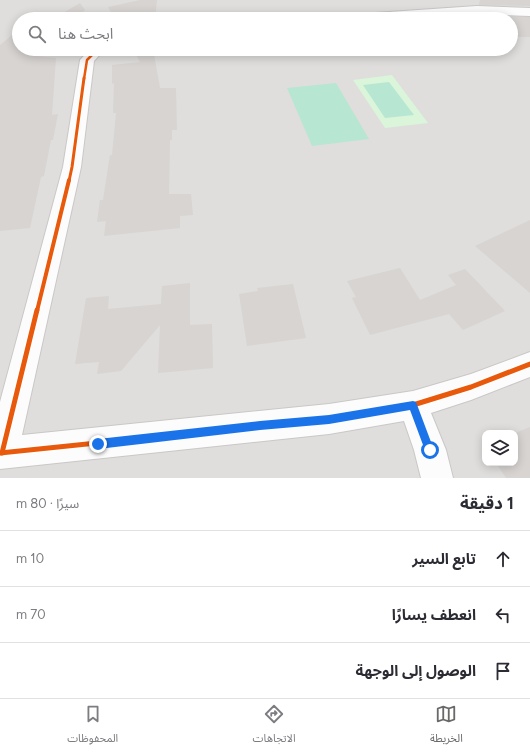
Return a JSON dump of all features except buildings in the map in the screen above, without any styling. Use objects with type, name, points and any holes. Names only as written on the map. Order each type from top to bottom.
[{"type":"street","points":[[447,12],[477,10],[530,12]]},
{"type":"street","points":[[91,56],[87,60],[72,167],[1,453],[329,419],[413,405],[471,387],[530,364]]},
{"type":"street","points":[[413,405],[430,450],[437,478]]},
{"type":"shaded area","points":[[0,0],[530,0],[530,478],[0,478]]},
{"type":"green space","points":[[392,75],[428,123],[385,128],[353,80]]},
{"type":"green space","points":[[389,82],[414,115],[385,118],[363,85]]},
{"type":"green space","points":[[336,83],[369,139],[312,146],[287,88]]},
{"type":"cycle path","points":[[2,453],[72,167],[87,60],[91,56]]},
{"type":"cycle path","points":[[0,453],[329,419],[413,405],[471,387],[530,364]]},
{"type":"route","points":[[98,444],[260,425],[329,419],[413,405],[430,450]]}]
